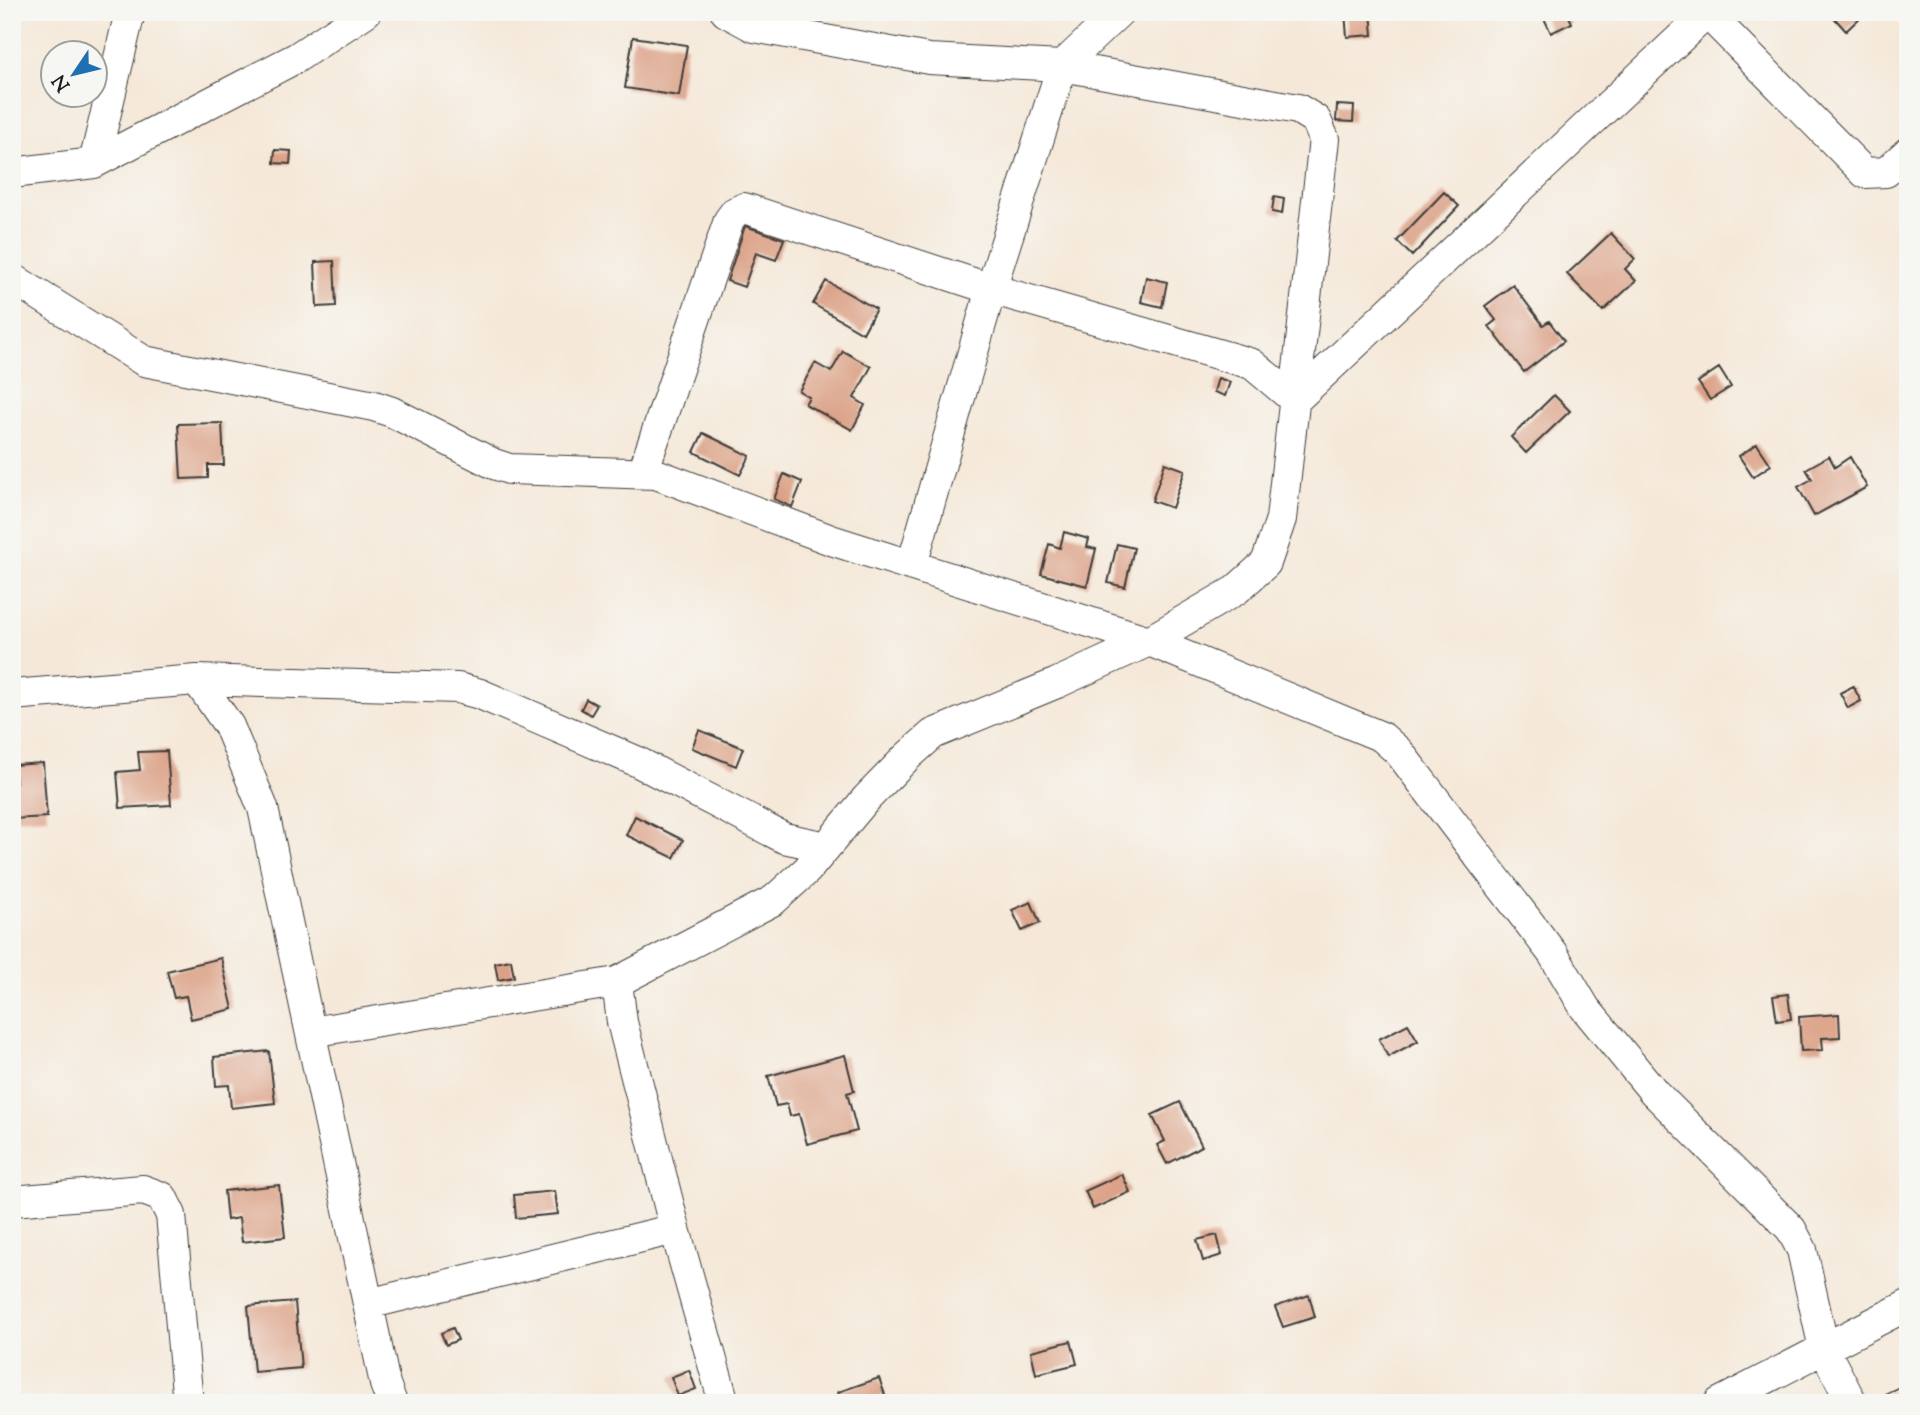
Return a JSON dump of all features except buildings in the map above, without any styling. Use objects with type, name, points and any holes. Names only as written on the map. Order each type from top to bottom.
[{"type":"street","points":[[94,163],[130,12]]},
{"type":"street","points":[[12,173],[94,163],[296,58],[366,12]]},
{"type":"street","points":[[310,1032],[617,982],[774,900],[807,870],[866,799],[933,734],[1057,683],[1149,641],[1236,590],[1266,563],[1282,519],[1324,138],[1316,120],[1298,109],[1062,66],[929,59],[754,27],[726,12]]},
{"type":"street","points":[[912,565],[991,289],[1062,66],[1119,12]]},
{"type":"street","points":[[1295,400],[1708,13],[1864,173],[1886,172],[1908,152]]},
{"type":"street","points":[[643,471],[729,220],[735,212],[744,208],[991,289],[1252,363],[1295,400]]},
{"type":"street","points":[[12,278],[144,361],[374,406],[392,412],[509,469],[643,471],[656,474],[831,540],[1149,641],[1382,737],[1399,752],[1553,954],[1585,1007],[1654,1092],[1791,1228],[1802,1251],[1824,1349],[1852,1403]]},
{"type":"street","points":[[12,695],[197,680],[458,688],[480,694],[636,761],[784,838],[826,847]]},
{"type":"street","points":[[197,680],[229,726],[263,808],[368,1304],[392,1403]]},
{"type":"street","points":[[617,982],[622,1022],[675,1229],[724,1403]]},
{"type":"street","points":[[12,1201],[143,1190],[162,1197],[171,1214],[188,1403]]},
{"type":"street","points":[[368,1304],[675,1229]]},
{"type":"street","points":[[1719,1403],[1908,1305]]}]
